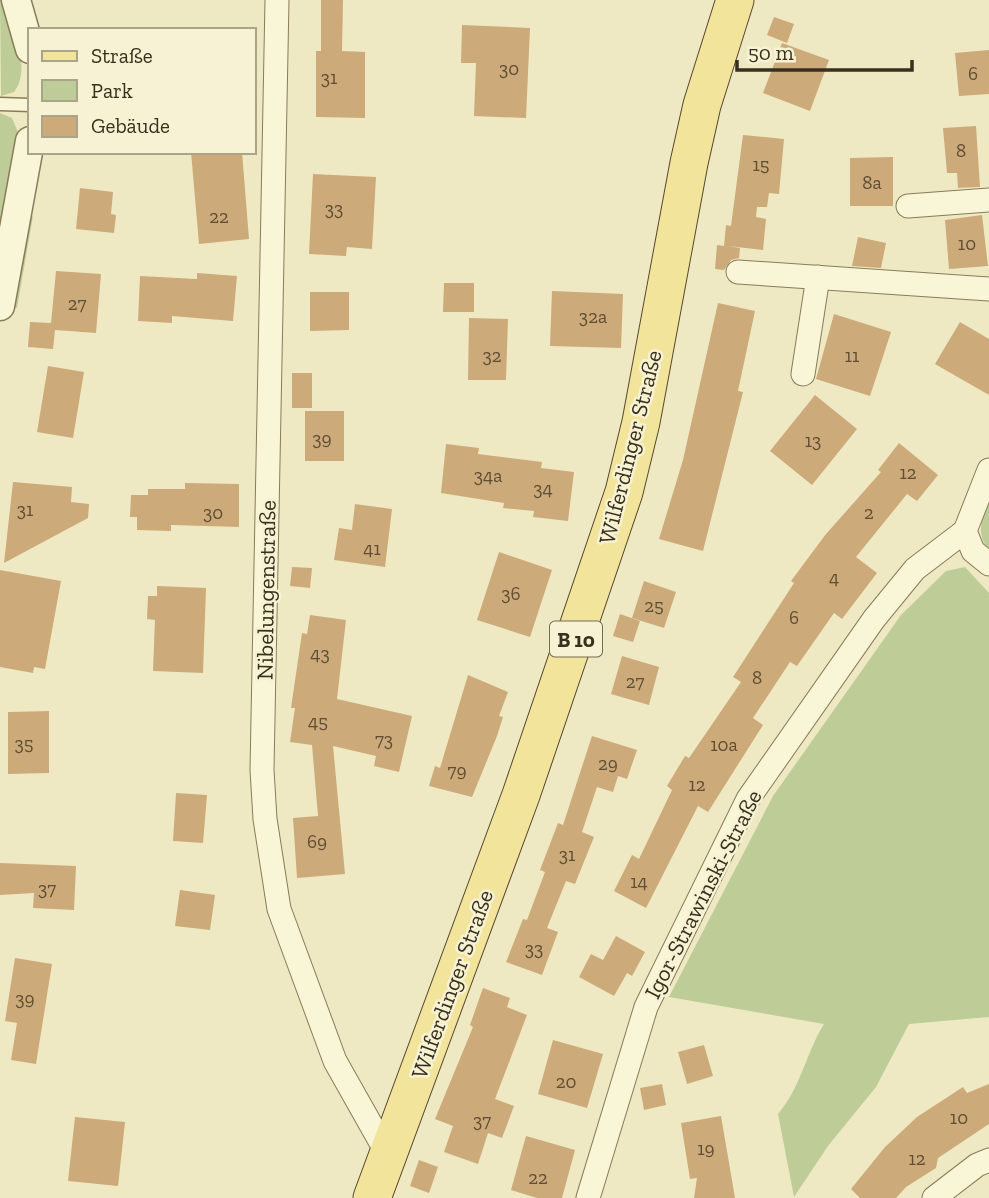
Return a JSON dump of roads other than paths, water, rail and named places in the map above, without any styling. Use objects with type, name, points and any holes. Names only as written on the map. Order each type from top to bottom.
[{"type":"main road","name":"Wilferdinger Straße","points":[[372,1198],[525,784],[624,492],[641,422],[697,128],[735,0]]},
{"type":"street","points":[[16,0],[28,41]]},
{"type":"street","name":"Nibelungenstraße","points":[[277,0],[262,770],[271,869],[279,909],[335,1061],[388,1155]]},
{"type":"street","points":[[0,306],[28,152]]},
{"type":"street","points":[[908,206],[989,200]]},
{"type":"street","points":[[738,272],[989,289]]},
{"type":"street","points":[[803,374],[818,277]]},
{"type":"street","points":[[989,470],[965,531],[973,551],[989,564]]},
{"type":"street","name":"Igor-Strawinski-Straße","points":[[588,1198],[646,1007],[748,799],[874,619],[915,569],[965,531]]},
{"type":"street","points":[[934,1198],[977,1165],[989,1160]]},
{"type":"lane","points":[[0,104],[28,105]]}]
